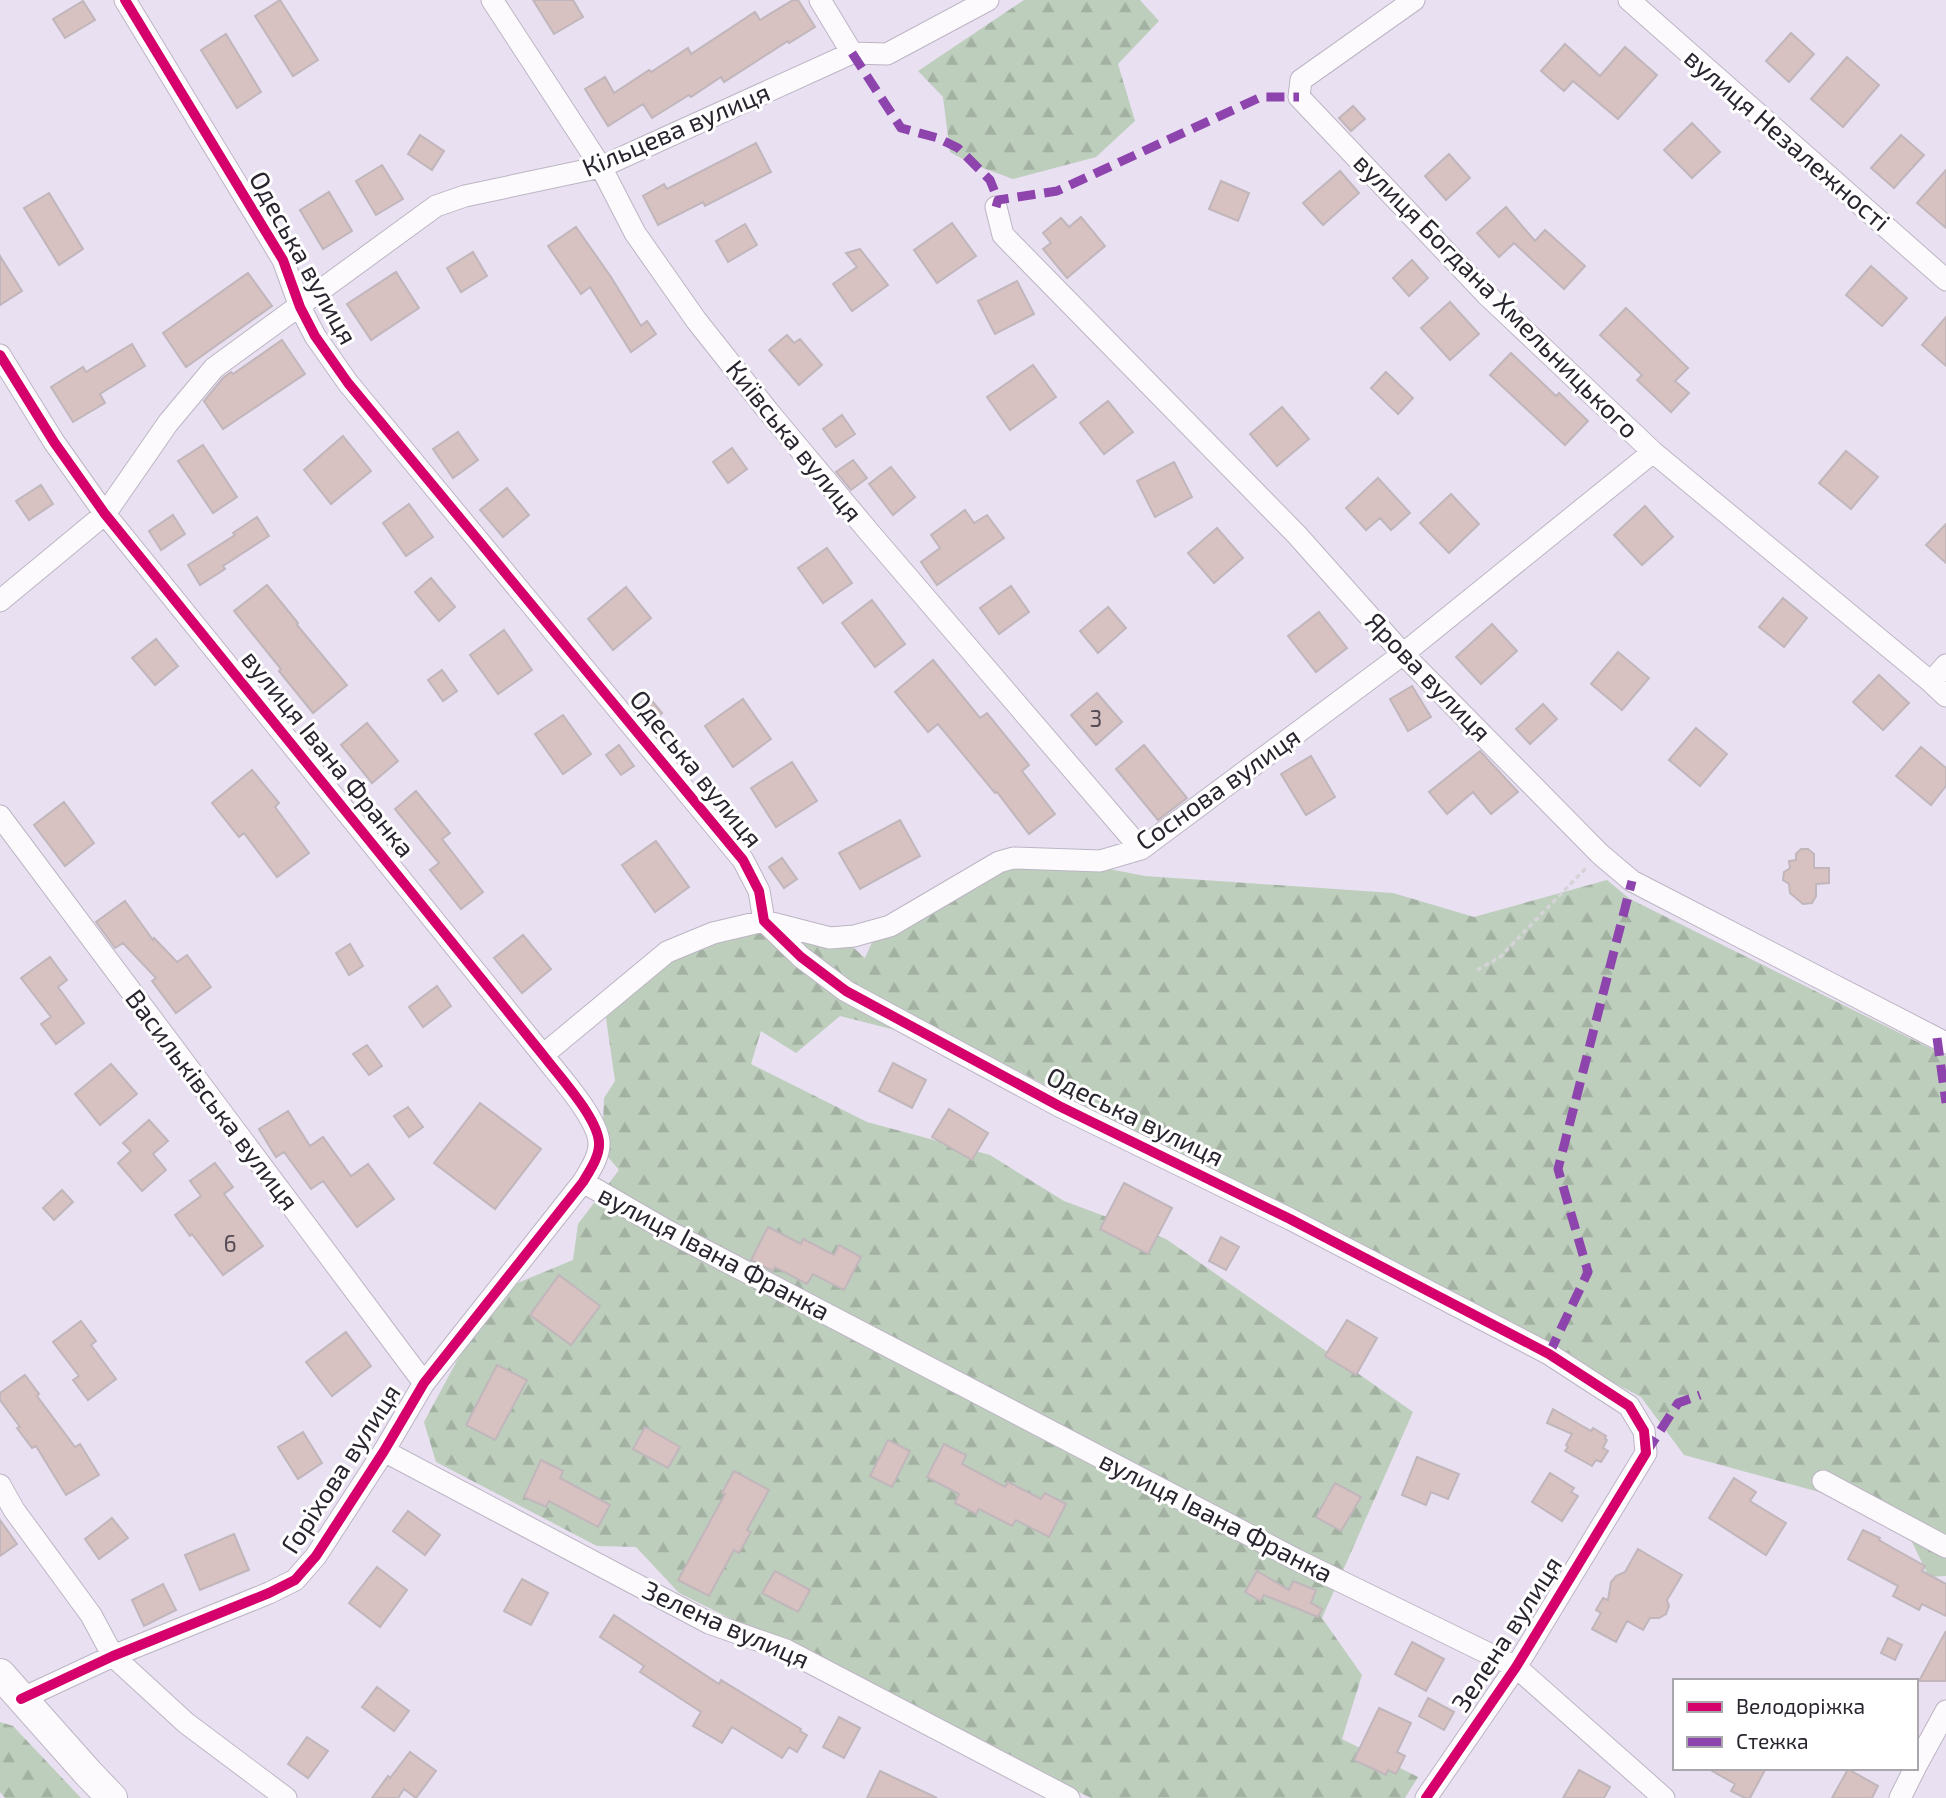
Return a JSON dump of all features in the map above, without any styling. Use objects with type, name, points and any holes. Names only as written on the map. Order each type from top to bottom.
[{"type":"street","name":"Одеська вулиця","points":[[125,0],[283,260],[300,307],[315,336],[348,383],[743,860],[759,891],[764,921],[802,957],[846,991],[1059,1106],[1290,1219],[1468,1311],[1549,1354],[1629,1406],[1644,1431],[1646,1453],[1623,1492]]},
{"type":"street","name":"Київська вулиця","points":[[492,0],[601,167],[635,233],[696,320],[861,522],[1141,849]]},
{"type":"street","points":[[820,0],[852,53]]},
{"type":"street","name":"Кільцева вулиця","points":[[0,601],[105,514],[168,423],[214,368],[436,206],[465,196],[601,167],[852,53],[887,54],[988,0]]},
{"type":"street","name":"вулиця Богдана Хмельницького","points":[[1415,0],[1301,80],[1299,97],[1487,295],[1653,452],[1938,689]]},
{"type":"street","name":"вулиця Незалежності","points":[[1629,0],[1946,280]]},
{"type":"street","name":"Ярова вулиця","points":[[996,207],[1003,235],[1297,536],[1403,654],[1600,854],[1633,881],[1946,1043]]},
{"type":"street","name":"вулиця Івана Франка","points":[[0,355],[54,442],[105,514],[588,1114],[597,1129],[599,1144],[594,1163],[583,1182],[666,1230],[1297,1560],[1516,1667],[1664,1798]]},
{"type":"street","name":"Соснова вулиця","points":[[543,1055],[667,953],[713,933],[764,921],[830,938],[854,936],[890,926],[999,862],[1013,858],[1100,861],[1141,849],[1403,654],[1653,452]]},
{"type":"street","points":[[1938,689],[1946,665]]},
{"type":"street","name":"Васильківська вулиця","points":[[0,816],[424,1383]]},
{"type":"street","name":"Горіхова вулиця","points":[[8,1688],[113,1656],[295,1580],[316,1556],[424,1383],[583,1182]]},
{"type":"street","name":"Зелена вулиця","points":[[384,1451],[709,1623],[786,1650],[1069,1798]]},
{"type":"street","points":[[1823,1481],[1946,1546]]},
{"type":"street","points":[[0,1485],[14,1510],[91,1615],[113,1656],[186,1723],[286,1798]]},
{"type":"street","name":"Зелена вулиця","points":[[1426,1798],[1516,1667],[1623,1492]]},
{"type":"street","points":[[8,1688],[113,1798]]},
{"type":"street","points":[[1918,1763],[1946,1711]]},
{"type":"street","points":[[1899,1798],[1914,1770]]},
{"type":"path","points":[[1476,971],[1499,958],[1600,854]]},
{"type":"green space","points":[[1024,0],[1140,0],[1159,21],[1118,64],[1135,121],[1096,157],[1013,179],[972,164],[950,152],[943,97],[918,71]]},
{"type":"green space","points":[[1044,852],[1145,876],[1393,893],[1474,917],[1607,880],[1630,899],[1946,1056],[1946,1576],[1929,1577],[1911,1540],[1859,1503],[1684,1455],[1641,1397],[982,1052],[840,1016],[796,1053],[761,1031],[751,1064],[867,1122],[990,1155],[1064,1201],[1166,1239],[1413,1412],[1322,1618],[1362,1675],[1342,1739],[1418,1777],[1405,1798],[1091,1798],[679,1593],[636,1547],[597,1546],[436,1462],[424,1422],[473,1331],[501,1290],[573,1260],[578,1224],[619,1170],[602,1150],[604,1098],[615,1081],[606,1018],[622,981],[696,928],[750,926],[846,941],[865,958],[879,927],[975,871],[990,855]]},
{"type":"green space","points":[[0,1722],[13,1726],[81,1798],[5,1798],[0,1792]]},
{"type":"building","points":[[280,0],[318,60],[293,76],[255,16]]},
{"type":"building","points":[[533,0],[573,0],[583,17],[554,34]]},
{"type":"building","points":[[793,0],[798,0],[815,27],[724,82],[721,77],[652,118],[643,104],[608,126],[585,89],[605,77],[614,93],[688,48],[691,54],[755,12],[760,20]]},
{"type":"building","points":[[83,1],[95,20],[65,38],[53,19]]},
{"type":"building","points":[[1791,33],[1814,54],[1789,82],[1766,61]]},
{"type":"building","points":[[226,34],[261,92],[237,108],[201,50]]},
{"type":"building","points":[[1565,44],[1600,76],[1625,47],[1657,75],[1618,119],[1573,81],[1564,91],[1541,71]]},
{"type":"building","points":[[1847,57],[1879,85],[1843,127],[1811,99]]},
{"type":"building","points":[[1353,106],[1365,119],[1351,131],[1339,118]]},
{"type":"building","points":[[1692,123],[1720,152],[1692,178],[1664,150]]},
{"type":"building","points":[[420,135],[444,151],[432,170],[408,154]]},
{"type":"building","points":[[1901,135],[1924,155],[1894,188],[1871,168]]},
{"type":"building","points":[[756,143],[771,172],[705,206],[703,202],[658,225],[643,196],[664,184],[667,189]]},
{"type":"building","points":[[1449,154],[1470,178],[1446,200],[1425,176]]},
{"type":"building","points":[[382,165],[403,199],[376,215],[356,181]]},
{"type":"building","points":[[1946,170],[1946,228],[1917,203]]},
{"type":"building","points":[[1340,171],[1359,193],[1323,225],[1303,203]]},
{"type":"building","points":[[1221,181],[1249,193],[1238,221],[1209,209]]},
{"type":"building","points":[[329,192],[352,231],[323,249],[300,210]]},
{"type":"building","points":[[49,193],[83,249],[59,265],[24,208]]},
{"type":"building","points":[[1506,207],[1535,241],[1545,230],[1585,266],[1564,289],[1514,243],[1499,257],[1477,233]]},
{"type":"building","points":[[1081,217],[1105,246],[1067,278],[1043,249],[1051,243],[1043,233],[1061,218],[1069,227]]},
{"type":"building","points":[[952,223],[976,256],[937,283],[914,250]]},
{"type":"building","points":[[745,224],[757,245],[728,262],[716,241]]},
{"type":"building","points":[[576,227],[641,326],[647,321],[656,334],[631,352],[590,287],[581,294],[548,246]]},
{"type":"building","points":[[860,249],[888,285],[852,311],[833,284],[857,267],[846,253]]},
{"type":"building","points":[[473,252],[487,276],[461,292],[447,268]]},
{"type":"building","points":[[0,256],[22,291],[0,305]]},
{"type":"building","points":[[1412,260],[1428,278],[1409,296],[1393,278]]},
{"type":"building","points":[[1871,266],[1907,298],[1882,326],[1846,295]]},
{"type":"building","points":[[396,272],[419,308],[371,340],[347,304]]},
{"type":"building","points":[[248,273],[272,306],[186,367],[163,333]]},
{"type":"building","points":[[1017,281],[1034,314],[995,334],[978,301]]},
{"type":"building","points":[[1450,302],[1479,334],[1450,360],[1421,328]]},
{"type":"building","points":[[1626,308],[1688,368],[1675,381],[1689,393],[1671,412],[1637,380],[1642,375],[1600,335]]},
{"type":"building","points":[[1946,317],[1946,366],[1922,345]]},
{"type":"building","points":[[787,335],[794,343],[800,339],[822,365],[799,385],[769,350]]},
{"type":"building","points":[[282,340],[305,374],[223,429],[204,401],[223,378]]},
{"type":"building","points":[[132,344],[145,366],[100,394],[105,403],[73,422],[51,387],[83,367],[86,372]]},
{"type":"building","points":[[1511,353],[1556,396],[1559,393],[1588,421],[1565,445],[1490,375]]},
{"type":"building","points":[[1033,365],[1056,397],[1010,430],[987,397]]},
{"type":"building","points":[[1386,372],[1413,398],[1398,414],[1371,388]]},
{"type":"building","points":[[1108,401],[1133,432],[1104,454],[1080,423]]},
{"type":"building","points":[[1282,407],[1309,439],[1277,466],[1250,434]]},
{"type":"building","points":[[842,415],[855,434],[836,447],[823,429]]},
{"type":"building","points":[[458,432],[478,460],[453,478],[433,449]]},
{"type":"building","points":[[343,436],[371,471],[331,504],[304,470]]},
{"type":"building","points":[[203,445],[237,497],[213,513],[178,461]]},
{"type":"building","points":[[732,448],[747,469],[728,483],[713,462]]},
{"type":"building","points":[[1846,451],[1878,477],[1851,509],[1819,483]]},
{"type":"building","points":[[853,460],[867,478],[851,490],[836,472]]},
{"type":"building","points":[[1174,462],[1192,497],[1155,517],[1137,481]]},
{"type":"building","points":[[891,467],[915,497],[893,515],[869,484]]},
{"type":"building","points":[[1378,478],[1410,513],[1391,530],[1380,518],[1366,530],[1346,508]]},
{"type":"building","points":[[41,485],[53,504],[29,520],[16,501]]},
{"type":"building","points":[[507,488],[529,515],[503,537],[480,510]]},
{"type":"building","points":[[1451,494],[1479,524],[1449,553],[1420,523]]},
{"type":"building","points":[[409,504],[433,537],[406,556],[383,523]]},
{"type":"building","points":[[1645,506],[1673,537],[1642,565],[1614,535]]},
{"type":"building","points":[[965,510],[974,523],[987,515],[1004,538],[937,585],[921,562],[940,548],[931,535]]},
{"type":"building","points":[[173,515],[185,534],[161,550],[149,531]]},
{"type":"building","points":[[257,517],[269,536],[223,566],[225,569],[200,585],[188,565],[235,535],[233,533]]},
{"type":"building","points":[[1946,524],[1946,563],[1926,545]]},
{"type":"building","points":[[1217,528],[1243,558],[1214,583],[1188,553]]},
{"type":"building","points":[[827,548],[852,583],[823,603],[798,568]]},
{"type":"building","points":[[431,578],[455,607],[439,621],[415,592]]},
{"type":"building","points":[[267,585],[347,685],[313,713],[234,611]]},
{"type":"building","points":[[1011,586],[1029,612],[999,634],[980,608]]},
{"type":"building","points":[[626,587],[651,618],[613,650],[588,619]]},
{"type":"building","points":[[1783,598],[1807,618],[1784,647],[1759,627]]},
{"type":"building","points":[[872,600],[905,644],[875,667],[842,623]]},
{"type":"building","points":[[1108,607],[1126,628],[1098,653],[1080,631]]},
{"type":"building","points":[[1319,612],[1347,648],[1316,672],[1288,636]]},
{"type":"building","points":[[1492,624],[1517,651],[1481,684],[1456,657]]},
{"type":"building","points":[[504,630],[532,670],[498,694],[470,655]]},
{"type":"building","points":[[156,639],[178,666],[155,685],[132,658]]},
{"type":"building","points":[[1618,652],[1649,678],[1622,710],[1591,684]]},
{"type":"building","points":[[933,660],[980,718],[987,713],[1029,765],[1022,771],[1055,814],[1029,834],[997,792],[995,793],[938,724],[928,732],[895,692]]},
{"type":"building","points":[[442,670],[457,691],[443,701],[428,680]]},
{"type":"building","points":[[1879,675],[1909,703],[1883,730],[1853,702]]},
{"type":"building","points":[[1412,686],[1431,717],[1408,731],[1390,699]]},
{"type":"building","points":[[1097,693],[1122,722],[1096,745],[1071,715]]},
{"type":"building","points":[[648,696],[662,713],[649,725],[635,708]]},
{"type":"building","points":[[743,699],[771,739],[733,767],[705,726]]},
{"type":"building","points":[[1543,704],[1557,719],[1530,744],[1516,729]]},
{"type":"building","points":[[563,715],[591,754],[563,774],[535,734]]},
{"type":"building","points":[[367,723],[398,761],[372,783],[341,745]]},
{"type":"building","points":[[1696,728],[1727,754],[1700,786],[1669,760]]},
{"type":"building","points":[[619,745],[634,766],[621,775],[606,755]]},
{"type":"building","points":[[1144,745],[1187,798],[1158,820],[1116,769]]},
{"type":"building","points":[[1921,747],[1946,768],[1946,786],[1931,805],[1896,776]]},
{"type":"building","points":[[1480,751],[1518,792],[1491,814],[1473,792],[1447,814],[1429,792]]},
{"type":"building","points":[[1311,756],[1335,797],[1306,815],[1281,774]]},
{"type":"building","points":[[792,762],[817,801],[776,827],[751,788]]},
{"type":"building","points":[[252,770],[279,803],[275,807],[309,853],[277,877],[244,833],[239,837],[212,803]]},
{"type":"building","points":[[416,791],[450,833],[442,839],[483,892],[461,909],[430,870],[439,863],[395,809]]},
{"type":"building","points":[[64,802],[94,843],[65,866],[34,825]]},
{"type":"building","points":[[900,820],[920,856],[860,889],[839,853]]},
{"type":"building","points":[[656,841],[689,887],[655,912],[622,865]]},
{"type":"building","points":[[1801,849],[1808,849],[1814,854],[1814,868],[1829,868],[1829,883],[1816,884],[1816,896],[1812,903],[1803,904],[1790,893],[1789,884],[1783,880],[1784,872],[1790,868],[1789,861],[1796,860],[1796,854]]},
{"type":"building","points":[[782,858],[797,879],[784,888],[769,867]]},
{"type":"building","points":[[125,901],[153,940],[154,938],[177,962],[187,955],[211,987],[176,1013],[152,981],[156,978],[123,943],[115,948],[96,922]]},
{"type":"building","points":[[523,935],[551,969],[522,993],[494,958]]},
{"type":"building","points":[[350,944],[363,966],[349,975],[336,953]]},
{"type":"building","points":[[50,957],[67,980],[58,987],[84,1023],[56,1044],[41,1024],[51,1017],[21,978]]},
{"type":"building","points":[[437,986],[451,1006],[423,1027],[409,1007]]},
{"type":"building","points":[[367,1045],[382,1066],[369,1075],[353,1054]]},
{"type":"building","points":[[893,1063],[926,1080],[912,1108],[879,1091]]},
{"type":"building","points":[[111,1064],[137,1094],[100,1125],[75,1094]]},
{"type":"building","points":[[480,1103],[541,1149],[495,1209],[434,1163]]},
{"type":"building","points":[[408,1107],[423,1127],[409,1137],[394,1116]]},
{"type":"building","points":[[949,1109],[988,1133],[972,1160],[932,1137]]},
{"type":"building","points":[[288,1111],[310,1146],[323,1137],[351,1176],[368,1164],[394,1199],[357,1227],[323,1181],[311,1189],[284,1152],[276,1157],[259,1129]]},
{"type":"building","points":[[149,1120],[168,1141],[153,1154],[166,1170],[142,1191],[118,1163],[131,1151],[123,1143]]},
{"type":"building","points":[[215,1163],[233,1187],[224,1194],[263,1246],[223,1275],[175,1215],[201,1196],[190,1181]]},
{"type":"building","points":[[1124,1183],[1172,1208],[1148,1254],[1100,1229]]},
{"type":"building","points":[[62,1190],[73,1202],[54,1220],[43,1208]]},
{"type":"building","points":[[768,1227],[801,1244],[803,1239],[834,1255],[839,1245],[861,1257],[844,1290],[813,1274],[807,1284],[775,1267],[773,1271],[751,1260]]},
{"type":"building","points":[[1221,1237],[1239,1247],[1226,1270],[1209,1261]]},
{"type":"building","points":[[559,1275],[600,1306],[571,1345],[530,1315]]},
{"type":"building","points":[[1347,1320],[1377,1338],[1356,1375],[1325,1356]]},
{"type":"building","points":[[81,1321],[96,1341],[91,1345],[116,1379],[88,1400],[73,1380],[79,1376],[53,1342]]},
{"type":"building","points":[[346,1332],[371,1366],[332,1396],[306,1362]]},
{"type":"building","points":[[497,1365],[527,1380],[495,1440],[466,1425]]},
{"type":"building","points":[[25,1375],[39,1394],[37,1396],[75,1447],[80,1444],[99,1475],[66,1495],[36,1446],[32,1448],[0,1400],[0,1393]]},
{"type":"building","points":[[1553,1409],[1591,1431],[1593,1428],[1606,1436],[1603,1448],[1608,1451],[1601,1462],[1596,1460],[1592,1466],[1565,1451],[1572,1434],[1547,1423]]},
{"type":"building","points":[[645,1427],[680,1447],[668,1468],[633,1449]]},
{"type":"building","points":[[303,1432],[322,1463],[298,1479],[278,1447]]},
{"type":"building","points":[[888,1440],[910,1451],[892,1487],[870,1476]]},
{"type":"building","points":[[944,1444],[966,1455],[962,1464],[1005,1487],[1008,1482],[1041,1499],[1045,1493],[1066,1504],[1049,1537],[1016,1520],[1012,1526],[979,1509],[976,1514],[955,1503],[959,1494],[927,1477]]},
{"type":"building","points":[[1417,1457],[1459,1474],[1448,1499],[1431,1492],[1426,1505],[1402,1495]]},
{"type":"building","points":[[541,1460],[563,1471],[560,1478],[610,1505],[598,1527],[549,1501],[546,1507],[524,1497]]},
{"type":"building","points":[[734,1471],[769,1490],[747,1530],[751,1532],[739,1553],[734,1550],[709,1596],[678,1580],[725,1494],[722,1493]]},
{"type":"building","points":[[1550,1473],[1574,1488],[1571,1492],[1578,1496],[1562,1521],[1532,1502]]},
{"type":"building","points":[[1734,1478],[1756,1492],[1750,1501],[1786,1523],[1766,1555],[1709,1518]]},
{"type":"building","points":[[1335,1483],[1361,1497],[1341,1531],[1316,1517]]},
{"type":"building","points":[[408,1511],[440,1535],[425,1555],[393,1531]]},
{"type":"building","points":[[112,1518],[128,1538],[99,1559],[85,1539]]},
{"type":"building","points":[[0,1520],[17,1544],[0,1556]]},
{"type":"building","points":[[1863,1530],[1925,1566],[1922,1571],[1946,1584],[1946,1616],[1922,1604],[1919,1610],[1893,1596],[1898,1586],[1848,1559]]},
{"type":"building","points":[[234,1534],[249,1570],[200,1590],[185,1555]]},
{"type":"building","points":[[1638,1549],[1682,1575],[1667,1600],[1669,1606],[1666,1614],[1659,1618],[1650,1618],[1643,1630],[1627,1621],[1616,1642],[1592,1629],[1601,1613],[1596,1610],[1603,1598],[1608,1600],[1611,1582],[1625,1572]]},
{"type":"building","points":[[377,1567],[407,1590],[380,1627],[349,1603]]},
{"type":"building","points":[[775,1571],[810,1590],[798,1612],[762,1593]]},
{"type":"building","points":[[1257,1571],[1289,1590],[1293,1581],[1316,1590],[1311,1603],[1322,1609],[1318,1617],[1264,1595],[1260,1601],[1245,1592]]},
{"type":"building","points":[[522,1579],[548,1593],[531,1625],[504,1611]]},
{"type":"building","points":[[163,1584],[176,1610],[144,1626],[132,1600]]},
{"type":"building","points":[[614,1615],[719,1684],[721,1680],[801,1729],[800,1731],[807,1735],[797,1752],[789,1747],[782,1758],[732,1727],[722,1743],[693,1726],[701,1712],[640,1672],[644,1666],[600,1637]]},
{"type":"building","points":[[1946,1631],[1946,1681],[1919,1681]]},
{"type":"building","points":[[1888,1638],[1902,1645],[1895,1660],[1881,1653]]},
{"type":"building","points":[[1412,1642],[1444,1659],[1426,1691],[1395,1674]]},
{"type":"building","points":[[377,1687],[409,1711],[394,1731],[362,1707]]},
{"type":"building","points":[[1428,1698],[1454,1712],[1444,1730],[1419,1716]]},
{"type":"building","points":[[1379,1708],[1411,1723],[1397,1752],[1405,1756],[1396,1774],[1388,1770],[1386,1775],[1354,1760]]},
{"type":"building","points":[[839,1717],[860,1728],[844,1758],[823,1747]]},
{"type":"building","points":[[307,1737],[328,1751],[308,1778],[288,1764]]},
{"type":"building","points":[[410,1752],[436,1771],[416,1798],[404,1789],[398,1798],[372,1798],[388,1776],[390,1778]]},
{"type":"building","points":[[1579,1770],[1610,1787],[1604,1798],[1563,1798]]},
{"type":"building","points":[[1710,1770],[1765,1770],[1750,1798],[1731,1791],[1735,1784]]},
{"type":"building","points":[[1847,1770],[1878,1786],[1872,1798],[1832,1798]]},
{"type":"building","points":[[880,1771],[937,1798],[867,1798]]},
{"type":"marked path","points":[[852,53],[901,128],[938,138],[958,148],[990,180],[998,200]]},
{"type":"marked path","points":[[996,207],[998,200],[1057,191],[1261,97],[1299,97]]},
{"type":"marked path","points":[[1549,1354],[1588,1272],[1558,1169],[1632,881]]},
{"type":"marked path","points":[[1937,1038],[1946,1103]]},
{"type":"marked path","points":[[1646,1453],[1678,1403],[1700,1395]]},
{"type":"cycle path","points":[[125,0],[283,260],[300,307],[315,336],[348,383],[743,860],[759,891],[764,921],[801,957],[846,991],[1059,1106],[1290,1219],[1549,1354],[1629,1406],[1644,1431],[1646,1453],[1516,1667],[1426,1798]]},
{"type":"cycle path","points":[[0,355],[54,442],[105,514],[567,1085],[592,1121],[599,1142],[596,1158],[583,1182],[424,1383],[316,1556],[295,1580],[113,1656],[21,1699]]}]
